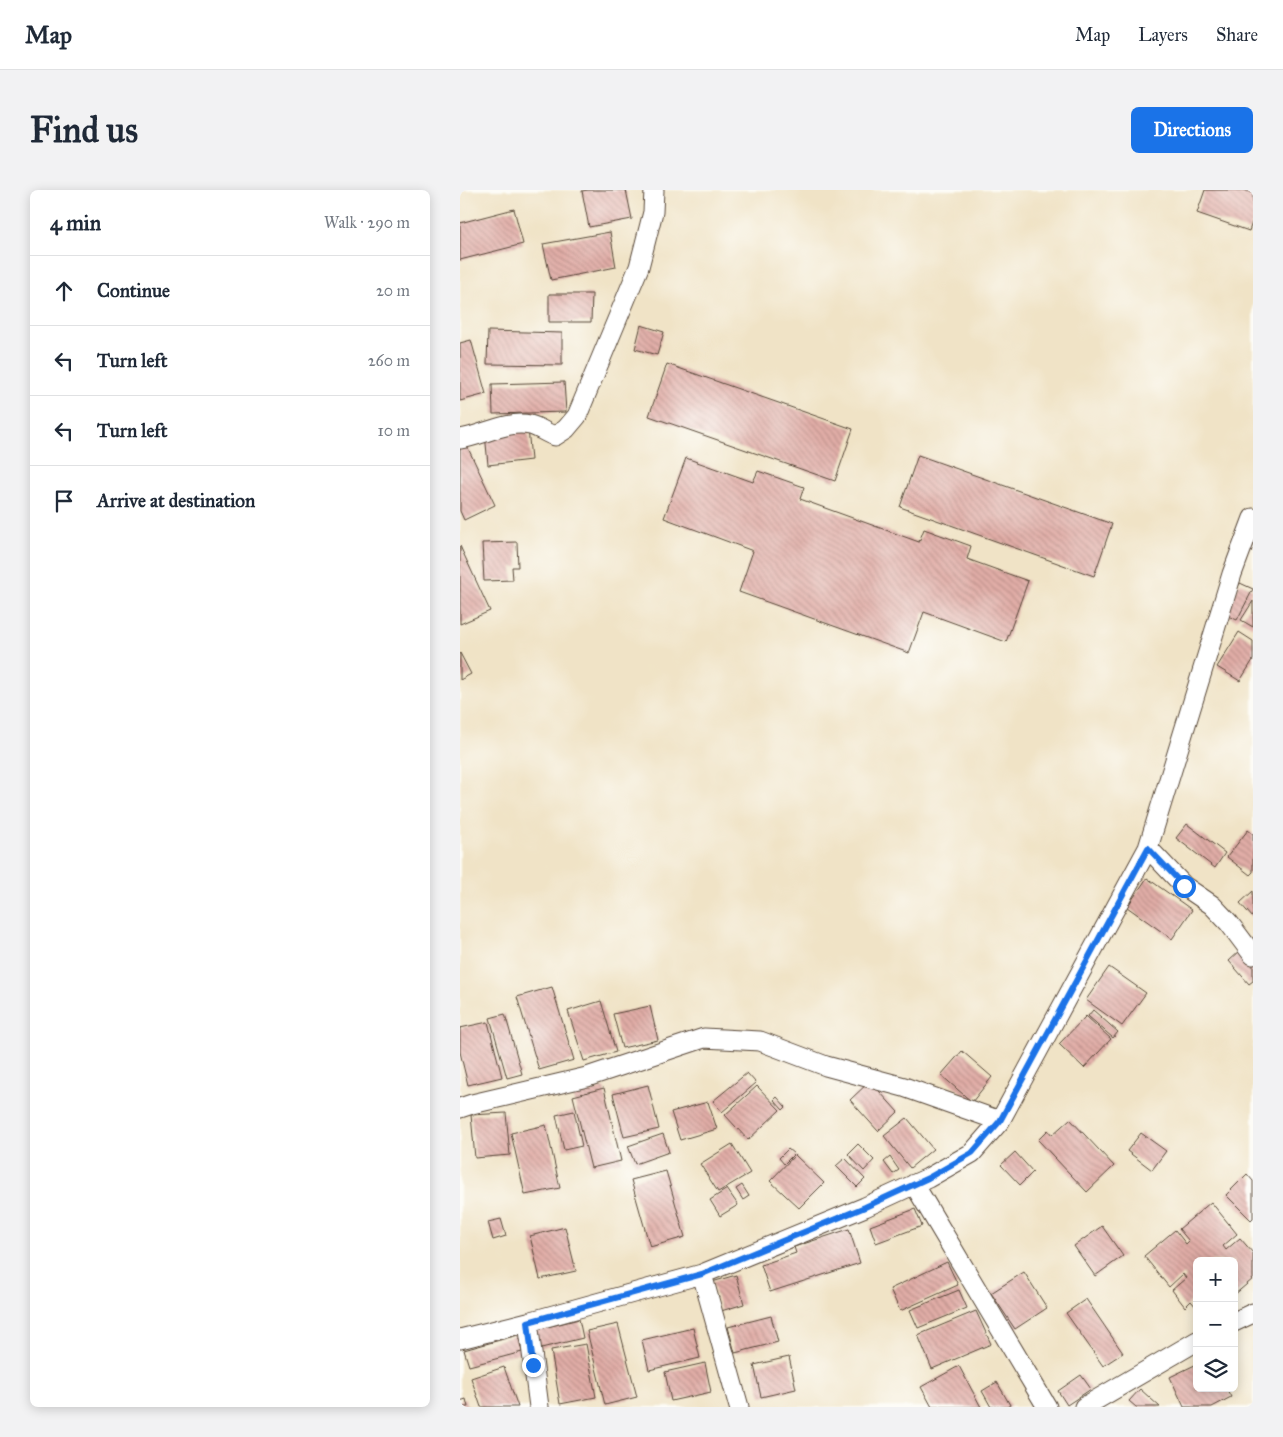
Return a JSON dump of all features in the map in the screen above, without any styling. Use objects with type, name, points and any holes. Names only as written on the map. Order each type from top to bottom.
[{"type":"street","points":[[460,439],[496,428],[527,424],[537,426],[547,434],[555,436],[566,429],[577,416],[639,267],[653,212],[654,190]]},
{"type":"street","points":[[460,1338],[528,1322],[702,1274],[865,1207],[914,1184],[972,1153],[1000,1121],[1148,848],[1232,574],[1253,518]]},
{"type":"street","points":[[1148,848],[1184,886],[1212,905],[1253,954]]},
{"type":"street","points":[[460,1108],[587,1077],[704,1038],[760,1041],[826,1066],[904,1087],[1000,1121]]},
{"type":"street","points":[[914,1184],[1047,1407]]},
{"type":"street","points":[[702,1274],[739,1407]]},
{"type":"street","points":[[1238,1320],[1253,1313]]},
{"type":"street","points":[[528,1322],[539,1407]]},
{"type":"street","points":[[1084,1407],[1193,1343]]},
{"type":"building","points":[[626,190],[632,219],[589,227],[582,191]]},
{"type":"building","points":[[1205,190],[1244,190],[1253,193],[1253,220],[1249,231],[1197,213]]},
{"type":"building","points":[[514,209],[523,244],[460,260],[460,223]]},
{"type":"building","points":[[610,232],[616,267],[551,280],[543,244]]},
{"type":"building","points":[[549,294],[592,294],[591,322],[549,322]]},
{"type":"building","points":[[641,325],[664,332],[657,355],[635,349]]},
{"type":"building","points":[[488,331],[562,333],[562,365],[487,364]]},
{"type":"building","points":[[471,340],[486,394],[460,401],[460,343]]},
{"type":"building","points":[[667,364],[853,429],[835,481],[649,416]]},
{"type":"building","points":[[564,382],[566,412],[493,414],[492,384]]},
{"type":"building","points":[[528,428],[531,460],[488,465],[485,433]]},
{"type":"building","points":[[467,446],[495,505],[464,520],[460,511],[460,449]]},
{"type":"building","points":[[918,455],[1112,524],[1094,576],[900,507]]},
{"type":"building","points":[[686,458],[753,482],[758,471],[804,487],[800,499],[919,542],[924,529],[971,546],[967,559],[1028,581],[1006,642],[924,612],[909,653],[739,592],[753,551],[664,518]]},
{"type":"building","points":[[517,542],[518,567],[512,567],[513,580],[484,581],[482,543]]},
{"type":"building","points":[[460,546],[490,611],[460,624]]},
{"type":"building","points":[[1240,583],[1253,589],[1237,620],[1224,614]]},
{"type":"building","points":[[1253,601],[1253,627],[1241,620]]},
{"type":"building","points":[[1239,632],[1253,641],[1253,660],[1240,681],[1217,667]]},
{"type":"building","points":[[460,653],[471,674],[460,680]]},
{"type":"building","points":[[1187,824],[1225,853],[1215,868],[1176,838]]},
{"type":"building","points":[[1248,830],[1253,834],[1253,872],[1250,875],[1227,857]]},
{"type":"building","points":[[1147,878],[1192,910],[1172,939],[1127,907]]},
{"type":"building","points":[[1253,891],[1253,918],[1240,903]]},
{"type":"building","points":[[1241,950],[1253,964],[1253,981],[1249,984],[1229,961]]},
{"type":"building","points":[[1109,967],[1146,993],[1122,1026],[1086,1000]]},
{"type":"building","points":[[552,987],[574,1060],[539,1070],[517,997]]},
{"type":"building","points":[[601,1001],[616,1052],[584,1061],[568,1011]]},
{"type":"building","points":[[650,1006],[658,1040],[622,1048],[613,1014]]},
{"type":"building","points":[[1093,1010],[1118,1032],[1113,1038],[1088,1016]]},
{"type":"building","points":[[505,1014],[522,1074],[507,1078],[490,1018]]},
{"type":"building","points":[[1086,1016],[1111,1039],[1084,1068],[1059,1044]]},
{"type":"building","points":[[488,1022],[502,1077],[468,1085],[460,1052],[460,1028]]},
{"type":"building","points":[[962,1051],[992,1077],[972,1102],[941,1075]]},
{"type":"building","points":[[747,1073],[756,1083],[722,1112],[713,1101]]},
{"type":"building","points":[[870,1081],[898,1112],[878,1131],[850,1100]]},
{"type":"building","points":[[648,1085],[659,1129],[624,1137],[613,1094]]},
{"type":"building","points":[[757,1086],[780,1110],[748,1140],[725,1115]]},
{"type":"building","points":[[604,1088],[621,1161],[591,1168],[573,1096]]},
{"type":"building","points":[[777,1097],[786,1107],[783,1110],[774,1100]]},
{"type":"building","points":[[708,1102],[717,1129],[680,1140],[671,1112]]},
{"type":"building","points":[[574,1111],[582,1146],[564,1150],[556,1115]]},
{"type":"building","points":[[506,1113],[510,1155],[475,1158],[471,1115]]},
{"type":"building","points":[[907,1118],[933,1149],[910,1168],[884,1136]]},
{"type":"building","points":[[1070,1119],[1114,1166],[1087,1192],[1038,1140],[1048,1130],[1052,1135]]},
{"type":"building","points":[[546,1125],[560,1188],[525,1195],[511,1133]]},
{"type":"building","points":[[1141,1133],[1166,1151],[1152,1170],[1127,1151]]},
{"type":"building","points":[[663,1134],[669,1152],[635,1164],[628,1146]]},
{"type":"building","points":[[732,1144],[750,1173],[718,1192],[700,1164]]},
{"type":"building","points":[[858,1144],[874,1160],[864,1171],[848,1154]]},
{"type":"building","points":[[788,1149],[794,1154],[784,1164],[779,1158]]},
{"type":"building","points":[[1015,1152],[1033,1172],[1020,1185],[1001,1165]]},
{"type":"building","points":[[795,1155],[824,1183],[799,1208],[770,1181]]},
{"type":"building","points":[[890,1157],[899,1170],[893,1174],[884,1162]]},
{"type":"building","points":[[845,1158],[865,1179],[857,1187],[836,1166]]},
{"type":"building","points":[[666,1171],[685,1237],[650,1247],[631,1180]]},
{"type":"building","points":[[1247,1174],[1253,1181],[1253,1218],[1251,1220],[1226,1195]]},
{"type":"building","points":[[742,1185],[749,1196],[743,1200],[736,1189]]},
{"type":"building","points":[[727,1189],[738,1205],[720,1216],[710,1200]]},
{"type":"building","points":[[1211,1202],[1237,1234],[1223,1246],[1226,1250],[1240,1238],[1253,1253],[1253,1279],[1238,1292],[1238,1257],[1193,1257],[1193,1303],[1191,1301],[1185,1307],[1172,1290],[1186,1278],[1183,1274],[1169,1287],[1144,1256],[1175,1230],[1186,1244],[1189,1241],[1179,1229]]},
{"type":"building","points":[[915,1209],[922,1226],[876,1243],[870,1226]]},
{"type":"building","points":[[501,1219],[506,1236],[493,1240],[488,1222]]},
{"type":"building","points":[[1102,1226],[1123,1256],[1095,1276],[1074,1246]]},
{"type":"building","points":[[565,1227],[576,1271],[540,1279],[530,1236]]},
{"type":"building","points":[[849,1229],[860,1263],[770,1292],[761,1265],[796,1253],[794,1247]]},
{"type":"building","points":[[947,1262],[958,1285],[900,1311],[890,1289]]},
{"type":"building","points":[[1024,1272],[1047,1308],[1015,1329],[991,1293]]},
{"type":"building","points":[[736,1275],[744,1304],[721,1311],[712,1282]]},
{"type":"building","points":[[959,1290],[967,1308],[918,1328],[910,1310]]},
{"type":"building","points":[[1086,1299],[1123,1353],[1103,1366],[1066,1313]]},
{"type":"building","points":[[976,1311],[991,1344],[932,1369],[918,1335]]},
{"type":"building","points":[[771,1316],[778,1342],[735,1353],[728,1327]]},
{"type":"building","points":[[579,1319],[583,1338],[537,1349],[532,1331]]},
{"type":"building","points":[[618,1324],[637,1397],[605,1405],[587,1331]]},
{"type":"building","points":[[693,1328],[700,1358],[649,1370],[642,1340]]},
{"type":"building","points":[[518,1335],[522,1352],[469,1366],[464,1350]]},
{"type":"building","points":[[586,1344],[596,1397],[560,1404],[551,1350]]},
{"type":"building","points":[[789,1357],[796,1389],[761,1397],[754,1365]]},
{"type":"building","points":[[705,1363],[711,1392],[671,1401],[665,1372]]},
{"type":"building","points":[[959,1366],[981,1407],[932,1407],[921,1387]]},
{"type":"building","points":[[1193,1366],[1193,1392],[1228,1392],[1231,1397],[1212,1407],[1184,1407],[1170,1377]]},
{"type":"building","points":[[504,1367],[518,1407],[481,1407],[471,1378]]},
{"type":"building","points":[[1081,1375],[1091,1389],[1067,1405],[1058,1391]]},
{"type":"building","points":[[997,1382],[1010,1405],[1007,1407],[991,1407],[982,1391]]},
{"type":"building","points":[[1140,1389],[1160,1407],[1136,1407],[1129,1401]]},
{"type":"building","points":[[466,1399],[468,1407],[460,1407],[460,1401]]},
{"type":"route","points":[[533,1365],[528,1322],[702,1274],[865,1207],[928,1178],[972,1153],[1000,1121],[1148,848],[1184,886]]}]
